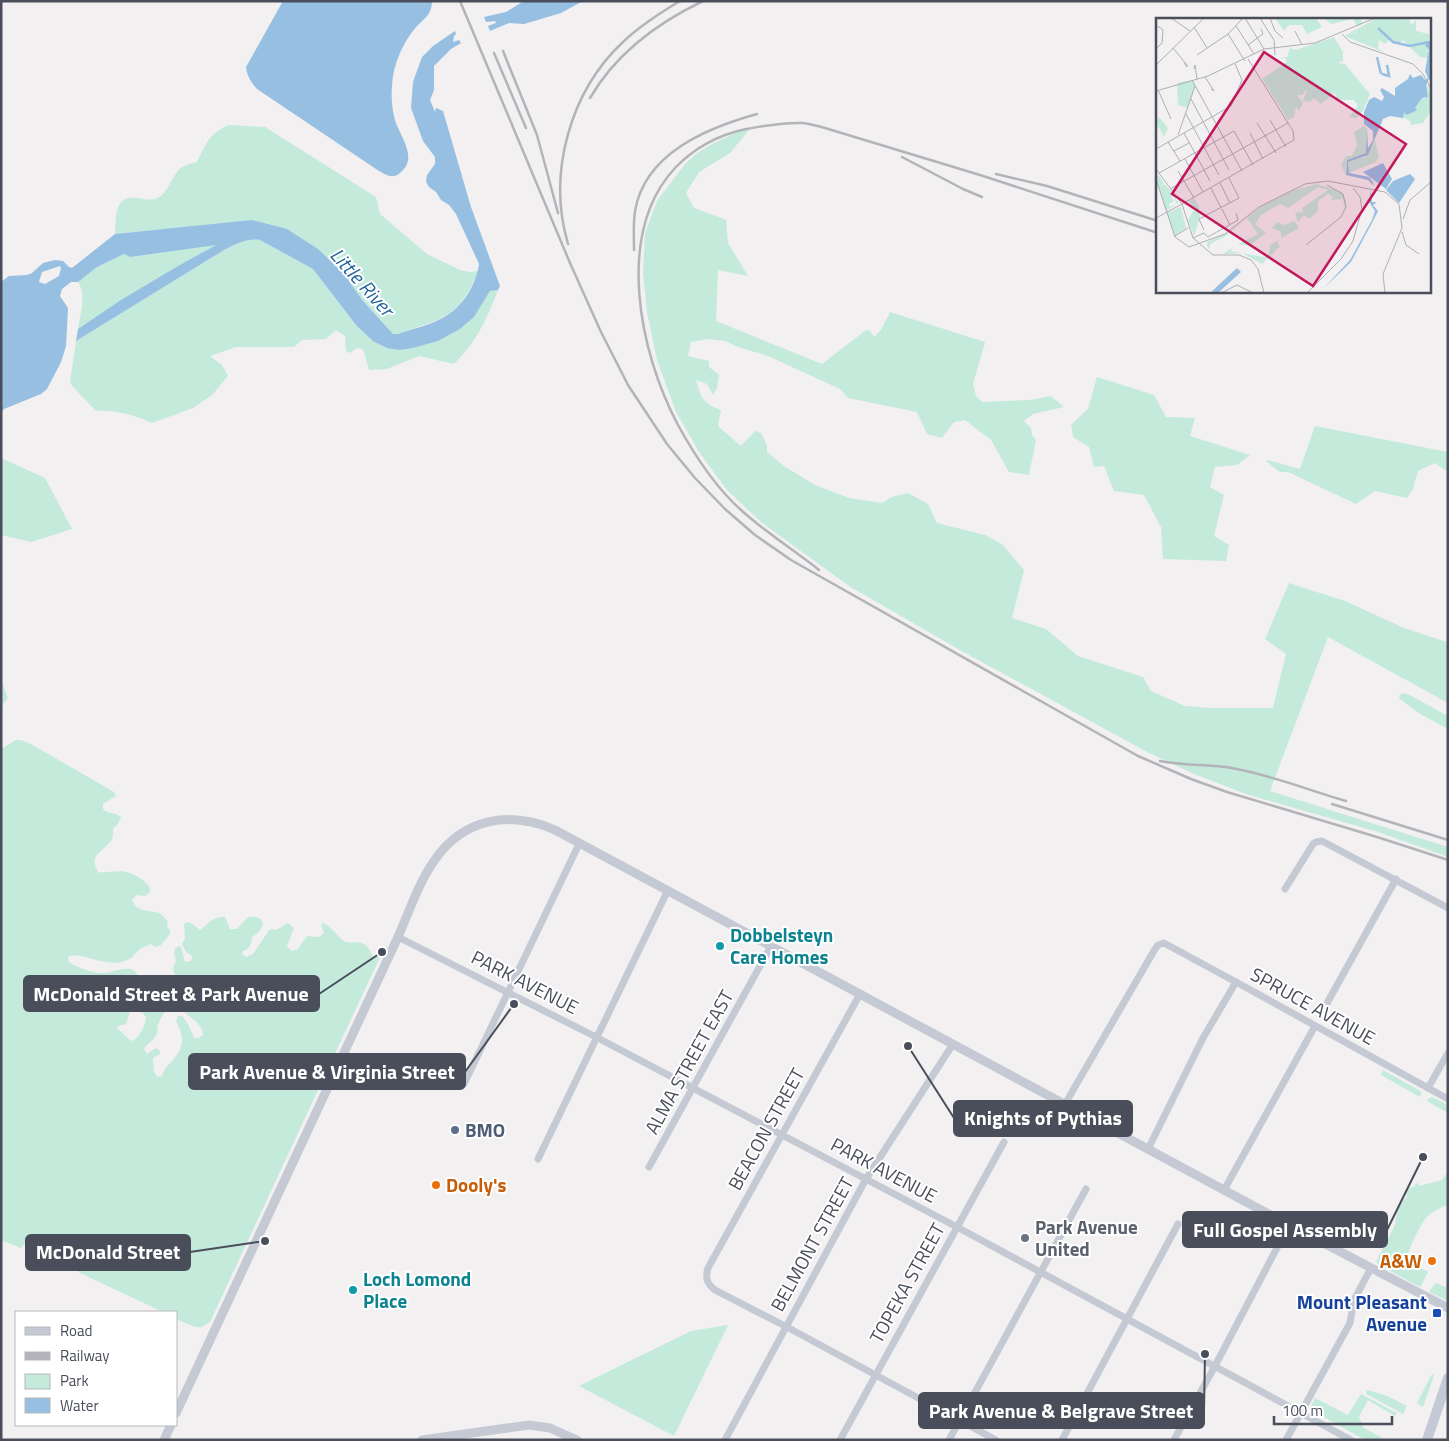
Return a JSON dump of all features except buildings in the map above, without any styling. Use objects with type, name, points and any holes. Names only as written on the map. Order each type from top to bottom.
[{"type":"main road","points":[[1427,1440],[1448,1378]]},
{"type":"street","points":[[178,1409],[434,861],[458,836],[482,823],[506,819],[535,822],[555,830],[1289,1225],[1448,1308]]},
{"type":"street","points":[[1285,890],[1313,844],[1319,841],[1448,908]]},
{"type":"street","points":[[464,1084],[579,844]]},
{"type":"street","points":[[1321,1014],[1396,880]]},
{"type":"street","points":[[538,1159],[668,890]]},
{"type":"street","name":"PARK AVENUE","points":[[398,937],[596,1036],[957,1227],[1351,1440]]},
{"type":"street","name":"SPRUCE AVENUE","points":[[1065,1104],[1155,949],[1161,944],[1167,944],[1448,1099]]},
{"type":"street","name":"ALMA STREET EAST","points":[[649,1167],[771,946]]},
{"type":"street","points":[[1148,1149],[1203,1038],[1236,982]]},
{"type":"street","name":"BEACON STREET","points":[[785,1326],[715,1290],[707,1281],[706,1275],[708,1268],[860,994]]},
{"type":"street","points":[[1224,1190],[1315,1026]]},
{"type":"street","name":"BELMONT STREET","points":[[725,1440],[866,1179],[953,1044]]},
{"type":"street","points":[[1428,1088],[1448,1053]]},
{"type":"street","name":"TOPEKA STREET","points":[[840,1440],[1004,1142]]},
{"type":"street","points":[[949,1440],[1086,1190]]},
{"type":"street","points":[[1062,1440],[1178,1224]]},
{"type":"street","points":[[1174,1440],[1289,1225]]},
{"type":"street","points":[[1286,1440],[1350,1323],[1354,1300],[1371,1268]]},
{"type":"street","points":[[785,1326],[996,1440]]},
{"type":"street","points":[[422,1440],[529,1425],[550,1428],[577,1440]]},
{"type":"street","points":[[164,1440],[171,1426]]},
{"type":"green space","points":[[229,125],[265,127],[376,197],[380,214],[427,254],[460,270],[478,271],[464,299],[456,308],[438,320],[393,334],[363,301],[344,274],[287,229],[167,229],[115,234],[116,214],[120,203],[130,198],[151,200],[158,198],[165,192],[179,170],[184,166],[197,162],[212,135]]},
{"type":"green space","points":[[750,129],[730,153],[699,172],[686,193],[694,208],[726,220],[728,243],[748,276],[718,270],[716,321],[822,364],[866,330],[870,331],[874,337],[881,330],[890,312],[985,342],[973,384],[976,396],[982,402],[1030,400],[1051,396],[1064,407],[1033,414],[1024,421],[1031,428],[1032,435],[1036,440],[1029,475],[1009,472],[991,440],[965,420],[954,422],[942,438],[927,434],[917,412],[848,398],[840,389],[768,356],[725,341],[708,339],[691,342],[688,356],[709,361],[709,367],[719,375],[717,388],[713,395],[707,384],[696,380],[699,391],[706,402],[721,410],[718,426],[741,446],[755,431],[761,433],[767,445],[767,452],[784,466],[815,485],[849,498],[882,503],[892,497],[908,493],[928,504],[937,523],[985,535],[1002,544],[1024,570],[1012,618],[1046,629],[1078,656],[1143,677],[1151,691],[1185,706],[1273,708],[1286,654],[1265,639],[1289,583],[1345,601],[1404,628],[1447,642],[1448,703],[1328,637],[1270,791],[1448,847],[1448,857],[1378,832],[1246,794],[1194,774],[1147,752],[958,649],[849,586],[761,522],[727,490],[699,452],[676,412],[657,360],[647,312],[643,273],[645,233],[657,201],[685,164],[697,153],[714,143],[742,130]]},
{"type":"green space","points":[[251,239],[260,240],[313,269],[356,325],[400,350],[438,341],[460,329],[474,317],[490,291],[498,290],[480,330],[469,347],[454,364],[419,356],[387,369],[369,370],[363,349],[357,348],[350,353],[346,351],[345,336],[336,330],[326,339],[302,340],[294,347],[236,347],[210,356],[222,365],[228,376],[212,395],[193,408],[152,423],[111,411],[96,411],[70,382],[76,341],[224,250]]},
{"type":"green space","points":[[218,244],[178,266],[78,329],[82,293],[78,282],[97,267],[124,254],[130,257]]},
{"type":"green space","points":[[1097,377],[1154,395],[1166,417],[1195,418],[1190,436],[1250,455],[1237,465],[1215,467],[1210,487],[1224,495],[1214,536],[1229,545],[1226,561],[1163,559],[1161,527],[1144,495],[1114,491],[1104,466],[1094,467],[1089,447],[1073,437],[1071,425],[1088,409]]},
{"type":"green space","points":[[1315,426],[1448,452],[1448,472],[1435,463],[1418,471],[1413,489],[1407,498],[1375,491],[1356,504],[1288,472],[1280,472],[1266,461],[1300,469]]},
{"type":"green space","points":[[1,458],[45,478],[72,529],[31,542],[1,535]]},
{"type":"green space","points":[[1,680],[8,698],[1,707]]},
{"type":"green space","points":[[1403,693],[1448,716],[1448,729],[1420,714],[1400,699],[1399,696]]},
{"type":"green space","points":[[16,740],[31,744],[114,792],[116,796],[103,804],[103,809],[121,817],[113,829],[111,841],[96,857],[95,866],[98,872],[127,872],[145,882],[149,886],[150,892],[145,896],[137,895],[132,899],[134,904],[140,909],[161,914],[168,922],[167,927],[170,930],[170,934],[160,946],[155,947],[151,944],[140,949],[130,959],[119,962],[111,963],[76,956],[69,956],[68,961],[80,968],[95,972],[104,973],[125,969],[134,971],[139,982],[137,1003],[130,1011],[126,1024],[117,1028],[131,1041],[139,1035],[146,1020],[146,1017],[139,1008],[140,1002],[156,1005],[162,998],[160,991],[165,985],[170,988],[172,998],[170,1003],[158,1024],[154,1039],[144,1049],[147,1054],[156,1048],[160,1051],[160,1054],[153,1058],[154,1071],[157,1077],[162,1076],[165,1069],[180,1050],[182,1037],[176,1021],[178,1016],[182,1016],[188,1024],[194,1038],[199,1038],[203,1035],[198,1023],[181,1009],[177,991],[168,979],[169,976],[175,975],[173,969],[176,960],[175,949],[179,946],[181,947],[185,962],[191,961],[192,958],[182,944],[185,938],[184,924],[187,922],[200,930],[214,919],[225,917],[230,929],[237,929],[248,917],[257,917],[262,920],[263,925],[259,932],[252,937],[249,947],[243,951],[242,954],[246,957],[253,954],[270,929],[276,930],[288,923],[294,928],[287,946],[291,951],[297,950],[307,936],[319,937],[324,933],[321,924],[324,923],[342,940],[350,943],[362,943],[370,951],[374,959],[378,954],[381,955],[210,1322],[202,1327],[195,1327],[178,1320],[178,1311],[161,1311],[24,1244],[21,1248],[1,1240],[1,749]]},
{"type":"green space","points":[[1383,1070],[1422,1092],[1420,1097],[1381,1075]]},
{"type":"green space","points":[[1432,1097],[1448,1105],[1448,1113],[1427,1101]]},
{"type":"green space","points":[[1448,1174],[1448,1205],[1435,1210],[1425,1219],[1408,1255],[1411,1261],[1428,1272],[1420,1287],[1376,1262],[1395,1225],[1398,1205],[1407,1197],[1405,1190],[1418,1183],[1419,1186],[1442,1180]]},
{"type":"green space","points":[[1436,1283],[1448,1288],[1448,1301],[1429,1292]]},
{"type":"green space","points":[[728,1325],[674,1436],[579,1386],[691,1331]]},
{"type":"green space","points":[[1432,1374],[1434,1375],[1423,1407],[1417,1403]]},
{"type":"green space","points":[[1367,1390],[1385,1395],[1407,1406],[1403,1414],[1366,1394]]},
{"type":"green space","points":[[1361,1394],[1397,1413],[1395,1416],[1368,1400],[1359,1417],[1364,1428],[1386,1440],[1365,1440],[1311,1410],[1315,1398],[1348,1415]]},
{"type":"water","points":[[283,1],[432,1],[429,13],[412,32],[403,46],[394,70],[392,90],[393,112],[408,154],[408,161],[400,173],[388,176],[382,173],[257,89],[251,81],[246,67]]},
{"type":"water","points":[[524,1],[583,1],[561,13],[524,24],[509,23],[490,31],[488,26],[496,23],[495,21],[486,22],[484,17],[506,12]]},
{"type":"water","points":[[455,31],[456,34],[453,42],[459,40],[461,43],[451,49],[434,66],[434,90],[430,100],[435,112],[436,108],[443,111],[471,207],[500,286],[498,290],[490,291],[474,317],[460,329],[438,341],[413,348],[400,350],[387,348],[373,341],[356,325],[313,269],[260,240],[250,240],[224,250],[76,341],[78,329],[121,300],[216,245],[130,257],[124,254],[97,267],[78,282],[71,282],[62,289],[60,296],[68,308],[66,346],[61,362],[47,389],[41,394],[4,409],[1,413],[1,282],[9,276],[32,273],[43,263],[55,260],[63,261],[72,268],[115,234],[252,220],[287,229],[318,249],[344,274],[363,301],[393,334],[441,319],[458,306],[472,286],[479,264],[456,214],[426,182],[427,175],[435,164],[435,157],[423,141],[411,108],[413,82],[422,57],[433,46]],"holes":[[[60,266],[59,276],[45,284],[39,282],[42,272]]]},
{"type":"railway","points":[[460,1],[570,263],[601,332],[628,385],[667,444],[695,478],[725,509],[755,535],[791,560],[1138,756],[1227,792],[1448,860]]},
{"type":"railway","points":[[568,244],[562,217],[560,189],[562,162],[577,108],[605,61],[624,41],[680,1]]},
{"type":"railway","points":[[590,98],[600,82],[625,53],[654,29],[703,1]]},
{"type":"railway","points":[[503,51],[537,135],[558,213]]},
{"type":"railway","points":[[494,53],[526,128]]},
{"type":"railway","points":[[634,250],[635,211],[641,191],[651,173],[681,146],[718,127],[757,114]]},
{"type":"railway","points":[[819,570],[750,518],[714,481],[678,425],[664,396],[644,330],[639,295],[639,260],[644,226],[656,195],[675,168],[699,148],[717,138],[746,129],[803,123],[980,175],[1156,232]]},
{"type":"railway","points":[[902,157],[982,197]]},
{"type":"railway","points":[[996,174],[1047,186],[1156,220]]},
{"type":"railway","points":[[1160,761],[1247,771],[1346,801]]},
{"type":"railway","points":[[1332,804],[1448,840]]},
{"type":"place","name":"Dobbelsteyn Care Homes","points":[[720,946]]},
{"type":"place","name":"McDonald Street & Park Avenue","points":[[382,952]]},
{"type":"place","name":"Park Avenue & Virginia Street","points":[[514,1004]]},
{"type":"place","name":"Knights of Pythias","points":[[908,1046]]},
{"type":"place","name":"BMO","points":[[455,1130]]},
{"type":"place","name":"Full Gospel Assembly","points":[[1423,1157]]},
{"type":"place","name":"Dooly's","points":[[436,1185]]},
{"type":"place","name":"Park Avenue United","points":[[1025,1238]]},
{"type":"place","name":"McDonald Street","points":[[265,1241]]},
{"type":"place","name":"A&W","points":[[1432,1261]]},
{"type":"place","name":"Loch Lomond Place","points":[[353,1290]]},
{"type":"place","name":"Mount Pleasant Avenue","points":[[1437,1313]]},
{"type":"place","name":"Park Avenue & Belgrave Street","points":[[1205,1354]]},
{"type":"water label","name":"Little River","points":[[362,282]]}]
